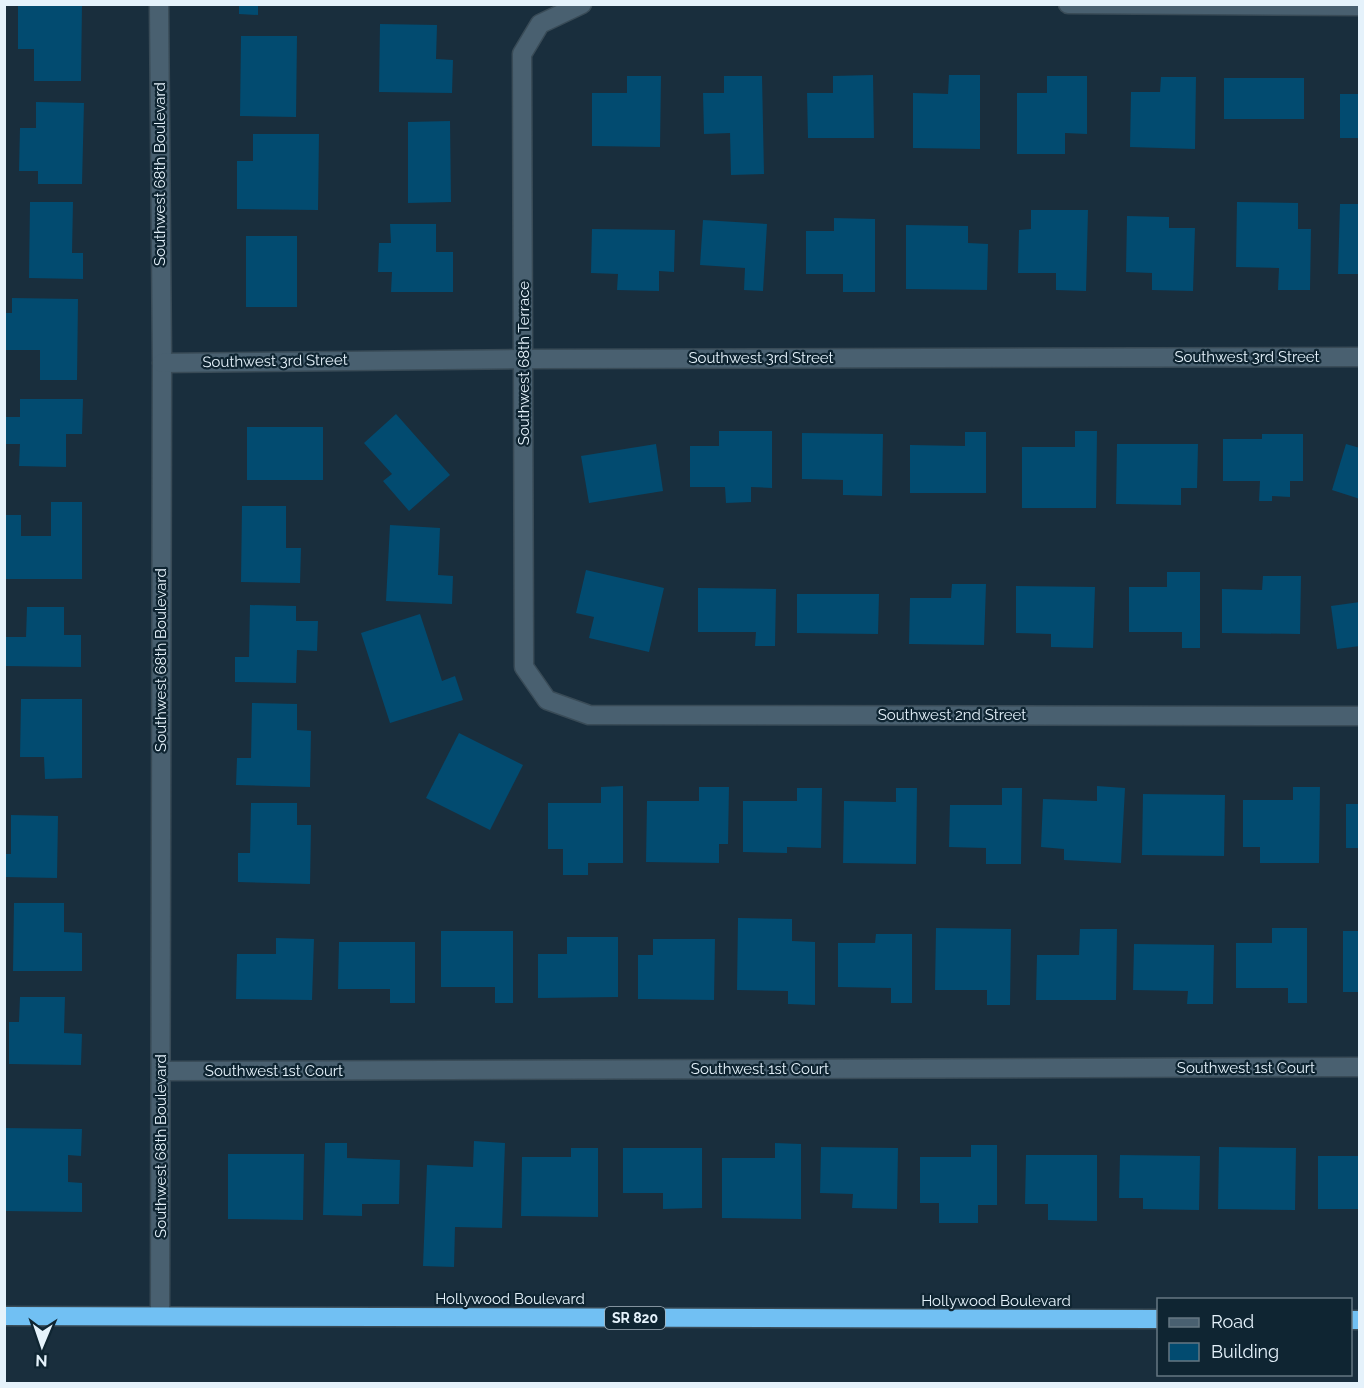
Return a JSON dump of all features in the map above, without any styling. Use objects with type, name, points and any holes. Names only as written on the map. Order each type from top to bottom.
[{"type":"highway","name":"Hollywood Boulevard","points":[[4,1316],[1157,1319]]},
{"type":"street","name":"Southwest 68th Boulevard","points":[[159,4],[162,363],[160,1316]]},
{"type":"street","name":"Southwest 68th Terrace","points":[[547,700],[524,667],[522,54],[540,24],[582,4]]},
{"type":"street","points":[[1068,4],[1359,6]]},
{"type":"street","name":"Southwest 3rd Street","points":[[162,363],[524,359],[1359,357]]},
{"type":"street","name":"Southwest 2nd Street","points":[[547,700],[588,715],[1359,716]]},
{"type":"street","name":"Southwest 1st Court","points":[[161,1071],[1359,1067]]},
{"type":"building","points":[[18,4],[82,4],[81,81],[34,81],[34,49],[18,49]]},
{"type":"building","points":[[239,4],[258,4],[258,15],[239,14]]},
{"type":"building","points":[[380,24],[437,25],[436,59],[453,60],[452,93],[379,92]]},
{"type":"building","points":[[241,36],[297,36],[296,117],[240,116]]},
{"type":"building","points":[[873,75],[874,138],[808,138],[807,93],[833,93],[833,76]]},
{"type":"building","points":[[949,75],[980,75],[980,149],[913,148],[913,93],[948,94]]},
{"type":"building","points":[[627,76],[661,76],[660,147],[592,146],[592,93],[627,93]]},
{"type":"building","points":[[724,76],[762,76],[764,174],[731,175],[730,133],[704,134],[703,93],[724,93]]},
{"type":"building","points":[[1047,76],[1087,76],[1087,134],[1065,133],[1065,154],[1017,154],[1017,93],[1047,93]]},
{"type":"building","points":[[1161,77],[1196,77],[1195,149],[1130,147],[1131,92],[1160,92]]},
{"type":"building","points":[[1224,78],[1304,78],[1304,119],[1224,119]]},
{"type":"building","points":[[1340,94],[1360,94],[1360,138],[1340,138]]},
{"type":"building","points":[[36,102],[84,103],[82,184],[38,184],[38,171],[19,171],[20,128],[36,128]]},
{"type":"building","points":[[450,121],[451,202],[408,203],[408,122]]},
{"type":"building","points":[[253,134],[319,134],[318,210],[237,209],[237,161],[253,161]]},
{"type":"building","points":[[30,202],[73,202],[72,253],[83,253],[83,279],[29,278]]},
{"type":"building","points":[[1237,202],[1298,203],[1298,229],[1311,229],[1310,290],[1278,290],[1279,268],[1236,267]]},
{"type":"building","points":[[1340,204],[1360,204],[1360,274],[1338,274]]},
{"type":"building","points":[[1031,210],[1088,210],[1086,291],[1056,290],[1056,273],[1018,273],[1019,230],[1031,229]]},
{"type":"building","points":[[1127,216],[1169,217],[1169,228],[1195,228],[1193,291],[1152,290],[1152,273],[1126,272]]},
{"type":"building","points":[[834,218],[875,219],[875,292],[843,292],[843,274],[806,274],[806,231],[834,231]]},
{"type":"building","points":[[703,220],[767,224],[763,291],[744,290],[745,268],[700,265]]},
{"type":"building","points":[[390,224],[436,224],[436,252],[453,252],[453,292],[391,292],[392,272],[378,272],[379,243],[391,243]]},
{"type":"building","points":[[906,225],[968,226],[968,243],[988,244],[987,290],[906,289]]},
{"type":"building","points":[[592,229],[675,230],[674,272],[659,271],[659,291],[617,290],[618,274],[591,273]]},
{"type":"building","points":[[246,236],[297,236],[297,307],[246,307]]},
{"type":"building","points":[[12,298],[78,299],[77,380],[40,380],[40,350],[4,350],[4,313],[12,313]]},
{"type":"building","points":[[20,399],[83,399],[82,434],[66,434],[66,467],[19,466],[20,444],[5,444],[5,417],[20,417]]},
{"type":"building","points":[[396,414],[450,475],[409,511],[383,481],[392,474],[364,443]]},
{"type":"building","points":[[247,427],[323,427],[323,480],[247,480]]},
{"type":"building","points":[[719,431],[772,431],[772,488],[751,487],[751,502],[726,503],[725,487],[690,487],[690,446],[719,446]]},
{"type":"building","points":[[1075,431],[1097,431],[1096,508],[1022,508],[1022,447],[1075,447]]},
{"type":"building","points":[[965,432],[986,432],[986,493],[910,493],[910,445],[965,446]]},
{"type":"building","points":[[802,433],[883,434],[882,496],[843,495],[843,480],[802,479]]},
{"type":"building","points":[[1262,434],[1303,434],[1303,481],[1290,481],[1290,497],[1272,496],[1272,501],[1259,501],[1260,481],[1223,481],[1223,439],[1262,439]]},
{"type":"building","points":[[656,444],[663,491],[589,503],[581,456]]},
{"type":"building","points":[[1117,444],[1198,444],[1197,488],[1181,488],[1181,505],[1116,504]]},
{"type":"building","points":[[1346,444],[1360,448],[1360,499],[1332,490]]},
{"type":"building","points":[[51,502],[82,502],[82,579],[4,579],[4,515],[21,515],[21,536],[51,536]]},
{"type":"building","points":[[242,506],[286,506],[286,548],[301,548],[300,583],[241,582]]},
{"type":"building","points":[[390,525],[440,528],[438,575],[453,576],[452,604],[386,601]]},
{"type":"building","points":[[586,570],[664,588],[649,652],[589,638],[594,617],[576,613]]},
{"type":"building","points":[[1167,572],[1200,572],[1200,648],[1182,648],[1182,632],[1129,632],[1129,587],[1167,587]]},
{"type":"building","points":[[1263,576],[1301,576],[1300,634],[1222,633],[1222,589],[1262,590]]},
{"type":"building","points":[[952,584],[986,584],[984,645],[909,644],[910,598],[951,598]]},
{"type":"building","points":[[1016,586],[1095,587],[1093,648],[1051,647],[1051,634],[1016,633]]},
{"type":"building","points":[[698,588],[776,589],[775,646],[755,646],[756,632],[698,632]]},
{"type":"building","points":[[797,594],[879,594],[878,634],[797,633]]},
{"type":"building","points":[[1360,602],[1360,646],[1337,649],[1331,606]]},
{"type":"building","points":[[250,605],[296,606],[296,621],[318,621],[317,651],[297,650],[296,683],[235,682],[235,657],[249,657]]},
{"type":"building","points":[[27,607],[64,607],[64,635],[81,635],[81,667],[5,666],[5,637],[26,637]]},
{"type":"building","points":[[420,614],[442,681],[455,676],[463,700],[390,723],[361,633]]},
{"type":"building","points":[[21,699],[82,699],[82,778],[45,779],[44,757],[20,757]]},
{"type":"building","points":[[252,703],[297,704],[297,730],[311,731],[310,787],[236,785],[237,758],[251,758]]},
{"type":"building","points":[[459,733],[523,765],[490,830],[426,798]]},
{"type":"building","points":[[623,786],[623,863],[588,863],[588,875],[563,875],[563,849],[548,849],[548,803],[601,803],[601,787]]},
{"type":"building","points":[[1097,786],[1125,788],[1121,863],[1064,860],[1064,849],[1041,847],[1043,799],[1097,801]]},
{"type":"building","points":[[699,787],[729,787],[728,844],[719,844],[719,863],[646,862],[647,801],[699,801]]},
{"type":"building","points":[[1293,787],[1320,787],[1319,863],[1260,863],[1260,847],[1243,847],[1243,800],[1293,800]]},
{"type":"building","points":[[797,788],[822,788],[821,848],[787,847],[787,853],[743,852],[743,801],[797,801]]},
{"type":"building","points":[[896,788],[917,788],[916,864],[843,863],[844,801],[896,802]]},
{"type":"building","points":[[1002,788],[1022,788],[1021,864],[986,864],[986,848],[949,847],[950,805],[1002,805]]},
{"type":"building","points":[[1143,794],[1225,795],[1224,856],[1142,855]]},
{"type":"building","points":[[251,803],[297,803],[297,825],[311,825],[310,884],[238,882],[238,853],[250,853]]},
{"type":"building","points":[[1346,804],[1360,804],[1360,848],[1346,848]]},
{"type":"building","points":[[11,815],[58,816],[57,878],[4,877],[4,854],[11,854]]},
{"type":"building","points":[[14,903],[64,903],[64,932],[82,933],[82,971],[13,971]]},
{"type":"building","points":[[738,918],[792,919],[792,941],[815,942],[815,1005],[788,1004],[788,991],[737,990]]},
{"type":"building","points":[[936,928],[1011,929],[1010,1005],[987,1005],[987,990],[935,990]]},
{"type":"building","points":[[1272,928],[1307,928],[1307,1003],[1288,1003],[1288,988],[1236,988],[1236,943],[1272,943]]},
{"type":"building","points":[[1080,929],[1117,929],[1116,1000],[1036,1000],[1037,955],[1079,955]]},
{"type":"building","points":[[441,931],[513,931],[513,1003],[495,1003],[495,987],[441,987]]},
{"type":"building","points":[[1343,931],[1360,931],[1360,992],[1343,992]]},
{"type":"building","points":[[876,934],[912,934],[912,1003],[891,1003],[891,988],[838,987],[838,943],[875,943]]},
{"type":"building","points":[[567,937],[618,937],[618,997],[538,998],[538,954],[567,954]]},
{"type":"building","points":[[276,938],[314,939],[312,1000],[236,999],[237,954],[276,954]]},
{"type":"building","points":[[653,939],[715,939],[714,1000],[638,999],[638,955],[653,955]]},
{"type":"building","points":[[339,942],[415,942],[415,1003],[390,1003],[390,989],[338,989]]},
{"type":"building","points":[[1134,944],[1214,945],[1213,1004],[1187,1004],[1188,991],[1133,990]]},
{"type":"building","points":[[20,997],[65,997],[64,1033],[82,1034],[81,1065],[9,1064],[9,1022],[19,1022]]},
{"type":"building","points":[[4,1128],[82,1129],[81,1156],[68,1155],[68,1182],[82,1183],[82,1212],[4,1211]]},
{"type":"building","points":[[474,1141],[505,1143],[502,1228],[455,1227],[454,1267],[423,1266],[427,1165],[473,1167]]},
{"type":"building","points":[[325,1143],[347,1143],[347,1158],[400,1160],[399,1204],[362,1204],[362,1216],[323,1215]]},
{"type":"building","points":[[775,1143],[801,1144],[801,1219],[722,1218],[722,1158],[775,1158]]},
{"type":"building","points":[[971,1145],[997,1145],[997,1205],[978,1205],[978,1223],[939,1223],[939,1203],[920,1203],[920,1157],[971,1157]]},
{"type":"building","points":[[821,1147],[898,1148],[897,1209],[852,1208],[853,1194],[820,1193]]},
{"type":"building","points":[[1219,1147],[1296,1148],[1295,1210],[1218,1209]]},
{"type":"building","points":[[571,1148],[598,1148],[598,1217],[521,1216],[522,1157],[571,1157]]},
{"type":"building","points":[[623,1148],[702,1148],[702,1208],[663,1209],[663,1193],[623,1193]]},
{"type":"building","points":[[228,1154],[304,1154],[303,1220],[228,1219]]},
{"type":"building","points":[[1026,1155],[1097,1155],[1097,1221],[1048,1220],[1048,1204],[1025,1204]]},
{"type":"building","points":[[1120,1155],[1200,1156],[1199,1210],[1143,1209],[1143,1198],[1119,1198]]},
{"type":"building","points":[[1318,1156],[1360,1156],[1360,1209],[1318,1209]]}]
